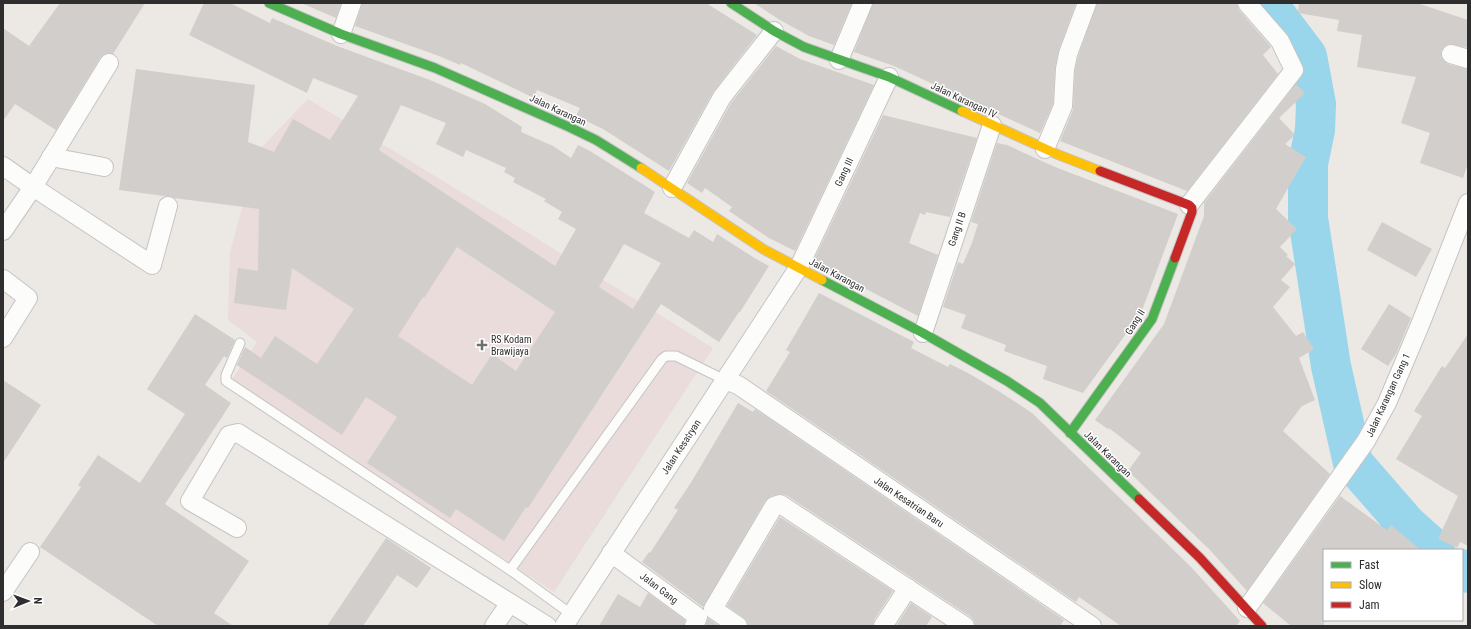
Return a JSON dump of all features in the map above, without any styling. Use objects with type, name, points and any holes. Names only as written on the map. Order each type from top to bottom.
[{"type":"street","name":"Jalan Karangan","points":[[268,3],[341,34],[435,68],[596,140],[672,188],[763,249],[922,333],[1007,381],[1040,403],[1200,558],[1262,626]]},
{"type":"street","points":[[341,34],[352,3]]},
{"type":"street","name":"Jalan Karangan IV","points":[[731,3],[774,31],[804,47],[889,77],[1045,149],[1191,207]]},
{"type":"street","points":[[839,60],[863,3]]},
{"type":"street","points":[[1045,149],[1063,106],[1065,69],[1068,54],[1087,3]]},
{"type":"street","points":[[1191,207],[1294,70],[1280,41],[1247,3]]},
{"type":"street","points":[[672,188],[722,97],[774,31]]},
{"type":"street","points":[[3,232],[109,63]]},
{"type":"street","name":"Gang III","points":[[799,267],[889,77]]},
{"type":"street","name":"Gang II B","points":[[922,333],[992,125]]},
{"type":"street","points":[[51,157],[104,167]]},
{"type":"street","points":[[3,166],[32,187],[152,265],[168,206]]},
{"type":"street","name":"Jalan Karangan Gang 1","points":[[1247,608],[1361,450],[1387,403],[1468,203]]},
{"type":"street","name":"Gang II","points":[[1070,433],[1152,319],[1192,212],[1191,207]]},
{"type":"street","name":"Jalan Kesatryan","points":[[567,620],[799,267]]},
{"type":"street","points":[[3,280],[28,298],[3,338]]},
{"type":"street","name":"Jalan Kesatrian Baru","points":[[725,380],[744,389],[1092,626]]},
{"type":"street","points":[[237,528],[190,501],[229,435],[238,432],[547,626]]},
{"type":"street","points":[[738,626],[713,609],[774,506],[780,504],[965,626]]},
{"type":"street","points":[[3,592],[30,552]]},
{"type":"street","name":"Jalan Gang","points":[[611,553],[698,617],[694,626]]},
{"type":"street","points":[[883,626],[908,588]]},
{"type":"street","points":[[494,626],[510,603]]},
{"type":"lane","points":[[240,343],[226,375],[226,381],[510,570],[567,620]]},
{"type":"lane","points":[[510,570],[662,359],[666,356],[676,356],[725,380]]},
{"type":"shaded area","name":"RS Kodam Brawijaya","points":[[308,99],[504,218],[713,348],[554,592],[231,381],[257,342],[228,320],[230,252],[258,151]]},
{"type":"building","points":[[60,3],[145,3],[113,54],[104,54],[100,58],[56,130],[15,104],[3,121],[3,28],[29,46]]},
{"type":"building","name":"RS Kodam Brawijaya","points":[[204,3],[230,3],[270,23],[272,18],[337,46],[430,80],[485,104],[522,127],[521,132],[553,146],[571,158],[578,145],[590,151],[655,192],[644,213],[689,238],[694,230],[713,242],[717,234],[769,266],[719,342],[661,304],[528,508],[526,507],[504,541],[456,509],[450,518],[367,463],[397,417],[366,397],[342,435],[237,365],[245,347],[261,358],[275,336],[317,364],[354,309],[292,268],[286,310],[234,303],[238,268],[258,271],[259,209],[119,190],[136,69],[255,85],[248,142],[274,152],[293,119],[330,140],[358,96],[313,78],[307,93],[189,35]],"holes":[[[401,105],[446,123],[436,144],[463,157],[466,150],[506,168],[504,172],[515,178],[513,182],[546,199],[544,201],[562,212],[558,219],[576,229],[555,266],[379,150]],[[624,244],[661,263],[633,309],[599,287]],[[457,247],[555,312],[516,371],[492,354],[472,385],[398,336],[423,297],[424,298]]]},
{"type":"building","points":[[301,3],[341,3],[336,18]]},
{"type":"building","points":[[362,3],[706,3],[757,35],[713,92],[669,171],[603,129],[576,116],[580,108],[537,90],[534,98],[461,63],[460,65],[355,26]]},
{"type":"building","points":[[754,3],[852,3],[834,45],[809,36],[780,20]]},
{"type":"building","points":[[873,3],[1076,3],[1058,52],[1055,68],[1053,104],[1040,133],[894,66],[854,52]]},
{"type":"building","points":[[1097,3],[1237,3],[1239,10],[1271,47],[1263,55],[1278,74],[1187,191],[1060,141],[1073,110],[1075,70],[1078,57]]},
{"type":"building","points":[[1299,3],[1417,3],[1468,20],[1468,48],[1449,44],[1441,51],[1441,57],[1448,64],[1468,69],[1468,163],[1463,178],[1420,163],[1430,133],[1401,123],[1416,77],[1357,67],[1362,35],[1337,31],[1339,20],[1298,13]]},
{"type":"building","points":[[776,46],[800,59],[874,85],[795,251],[769,238],[729,211],[732,207],[705,188],[702,193],[687,183],[731,103]]},
{"type":"building","points":[[1296,84],[1305,93],[1279,118],[1295,135],[1285,144],[1306,157],[1276,209],[1297,229],[1280,247],[1288,255],[1286,256],[1295,264],[1281,280],[1290,287],[1273,307],[1296,336],[1303,332],[1314,349],[1299,358],[1315,400],[1302,406],[1283,431],[1330,474],[1247,591],[1209,549],[1128,471],[1141,453],[1109,428],[1108,429],[1095,420],[1164,324],[1204,216],[1204,203]]},
{"type":"building","points":[[883,115],[977,138],[950,217],[926,212],[925,215],[920,213],[909,243],[938,255],[918,316],[820,265],[821,263],[814,260]]},
{"type":"building","points":[[997,143],[1007,145],[1055,167],[1178,214],[1141,313],[1083,393],[1043,379],[1047,366],[1004,351],[1006,345],[961,328],[966,315],[943,307],[958,262],[963,264],[972,243],[978,224],[971,222]]},
{"type":"building","points":[[1382,222],[1432,249],[1416,277],[1367,250]]},
{"type":"building","points":[[819,293],[914,342],[911,348],[948,367],[950,364],[968,373],[1032,413],[1191,567],[1240,621],[1236,626],[1121,626],[1079,597],[1076,602],[766,391],[790,352],[786,350]]},
{"type":"building","points":[[1389,304],[1411,318],[1396,354],[1388,366],[1361,349]]},
{"type":"building","points":[[195,314],[235,340],[227,358],[224,356],[205,385],[231,403],[165,504],[249,561],[214,613],[233,626],[158,626],[40,547],[81,487],[78,485],[98,455],[140,483],[185,414],[147,389]]},
{"type":"building","points":[[1468,334],[1468,546],[1460,542],[1457,548],[1438,539],[1458,496],[1396,459],[1422,416],[1414,411],[1442,366],[1445,368]]},
{"type":"building","points":[[3,380],[41,405],[3,463]]},
{"type":"building","points":[[738,403],[753,412],[755,409],[1064,620],[1060,626],[975,626],[971,617],[786,495],[781,494],[771,496],[765,501],[703,607],[642,562],[649,552],[650,553],[678,510],[674,508],[692,481]]},
{"type":"building","points":[[1340,496],[1387,530],[1391,525],[1420,549],[1323,549],[1324,626],[1291,626],[1263,603]]},
{"type":"building","points":[[780,517],[893,591],[874,620],[873,626],[748,626],[747,621],[744,618],[727,606]]},
{"type":"building","points":[[386,538],[431,568],[417,588],[397,575],[363,626],[327,626]]},
{"type":"building","points":[[648,593],[685,620],[684,626],[599,626],[618,594],[640,607]]},
{"type":"building","points":[[911,603],[932,617],[926,626],[896,626]]},
{"type":"building","points":[[708,618],[719,626],[705,626]]},
{"type":"waterway","points":[[1267,3],[1307,56],[1316,104],[1315,130],[1308,164],[1308,218],[1331,366],[1353,463],[1407,525],[1434,549]]},
{"type":"waterway","points":[[1463,570],[1468,573]]},
{"type":"traffic: fast","points":[[269,3],[341,34],[435,68],[569,127],[596,140],[641,168]]},
{"type":"traffic: fast","points":[[731,3],[774,31],[804,47],[889,77],[962,111]]},
{"type":"traffic: fast","points":[[1070,433],[1152,319],[1175,258]]},
{"type":"traffic: fast","points":[[822,280],[923,333],[1007,381],[1040,403],[1139,499]]},
{"type":"traffic: slow","points":[[962,111],[1059,155],[1100,171]]},
{"type":"traffic: slow","points":[[641,168],[763,249],[822,280]]},
{"type":"traffic: jam","points":[[1100,171],[1189,205],[1192,208],[1192,212],[1175,258]]},
{"type":"traffic: jam","points":[[1139,499],[1200,558],[1262,626]]},
{"type":"place","name":"RS Kodam Brawijaya","points":[[482,345]]}]
